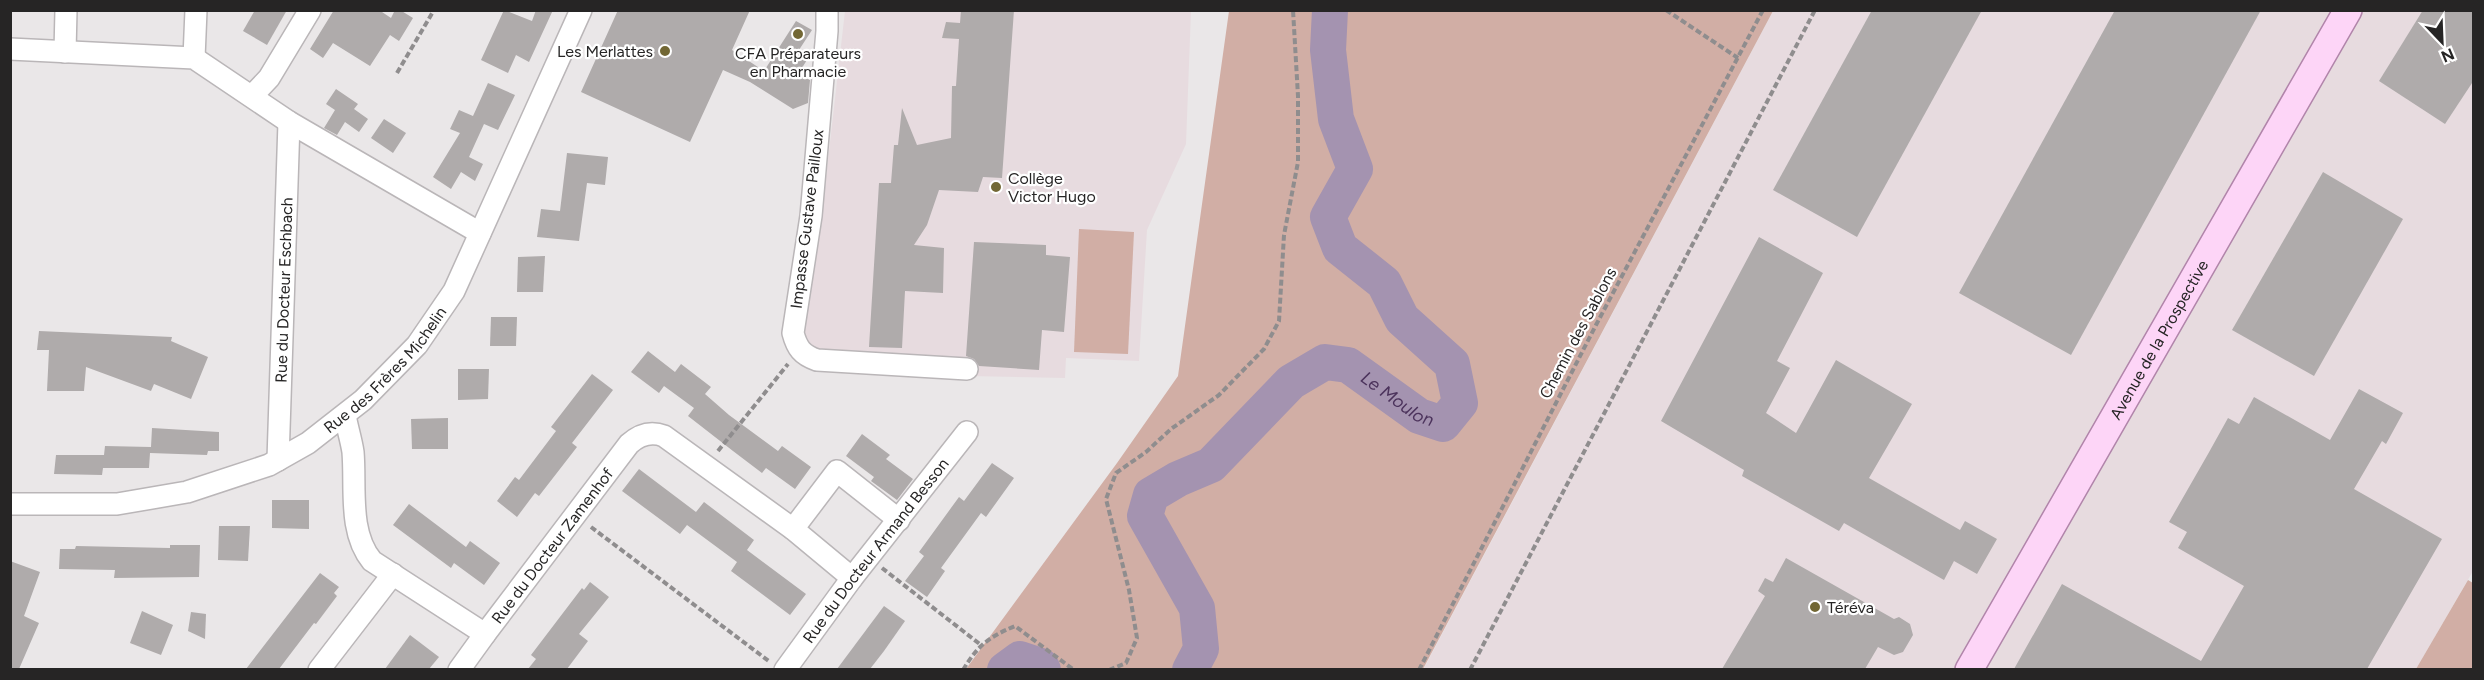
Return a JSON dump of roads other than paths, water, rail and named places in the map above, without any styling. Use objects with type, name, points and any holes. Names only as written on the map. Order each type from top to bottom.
[{"type":"main road","name":"Avenue de la Prospective","points":[[1969,669],[2348,10]]},
{"type":"street","points":[[65,52],[66,10]]},
{"type":"street","points":[[194,58],[196,10]]},
{"type":"street","points":[[252,96],[269,78],[310,10]]},
{"type":"street","name":"Rue des Frères Michelin","points":[[10,504],[117,504],[158,498],[210,485],[278,460],[308,443],[363,400],[417,345],[454,291],[581,10]]},
{"type":"street","name":"Impasse Gustave Pailloux","points":[[827,10],[811,216],[793,333],[799,350],[806,356],[817,360],[967,369]]},
{"type":"street","points":[[10,49],[194,58],[289,122],[480,233]]},
{"type":"street","name":"Rue du Docteur Eschbach","points":[[278,460],[289,122]]},
{"type":"street","name":"Rue du Docteur Zamenhof","points":[[345,415],[352,449],[357,531],[360,543],[372,561],[485,634],[628,444],[637,437],[657,433],[793,529],[852,578]]},
{"type":"street","name":"Rue du Docteur Armand Besson","points":[[778,666],[899,520],[967,432]]},
{"type":"street","points":[[793,529],[837,471],[899,520]]},
{"type":"street","points":[[320,669],[393,574]]},
{"type":"street","points":[[459,669],[485,634]]},
{"type":"waterway","name":"Le Moulon","points":[[1190,670],[1201,649],[1197,608],[1145,516],[1151,495],[1178,479],[1211,465],[1291,382],[1325,362],[1348,365],[1419,416],[1443,424],[1460,403],[1452,364],[1402,319],[1384,283],[1340,248],[1328,217],[1355,169],[1336,119],[1328,50],[1330,10]]},
{"type":"waterway","name":"Le Moulon","points":[[1005,670],[1020,659],[1041,666],[1043,670]]},
{"type":"place","name":"CFA Préparateurs en Pharmacie","points":[[798,34]]},
{"type":"place","name":"Les Merlattes","points":[[665,51]]},
{"type":"place","name":"Collège Victor Hugo","points":[[996,187]]},
{"type":"place","name":"Téréva","points":[[1815,607]]}]
